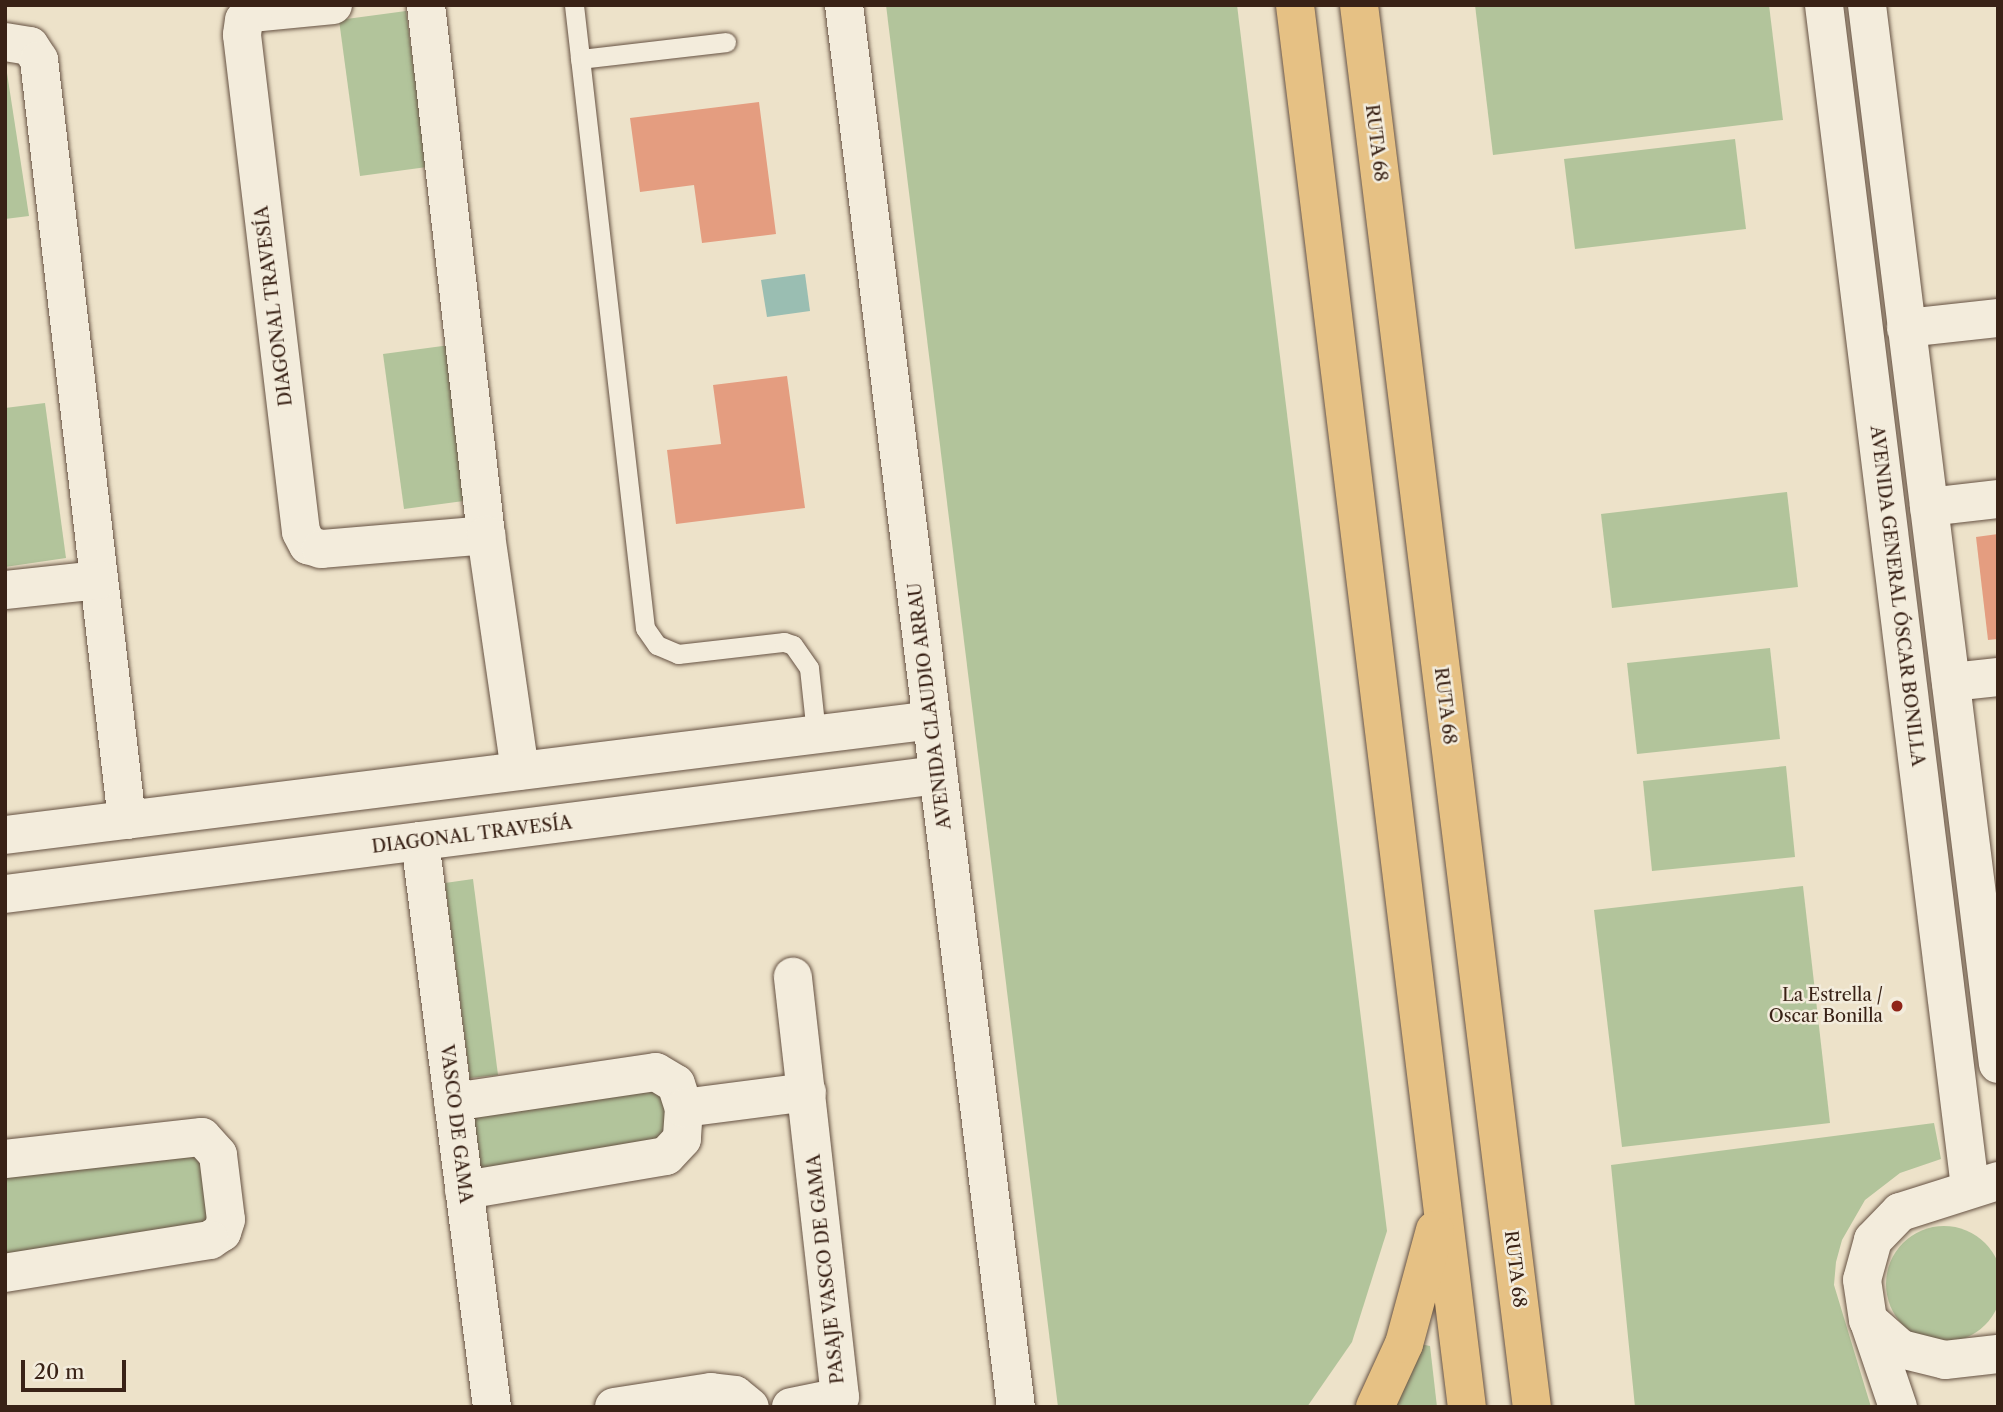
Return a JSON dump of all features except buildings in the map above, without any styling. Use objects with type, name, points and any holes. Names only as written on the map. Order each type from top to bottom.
[{"type":"highway","points":[[1295,5],[1467,1407]]},
{"type":"highway","name":"RUTA 68","points":[[1359,5],[1532,1407]]},
{"type":"highway","points":[[1375,1407],[1418,1303],[1440,1196]]},
{"type":"street","name":"DIAGONAL TRAVESÍA","points":[[333,5],[253,13],[244,20],[242,34],[301,532],[308,545],[321,549],[486,535]]},
{"type":"street","points":[[426,5],[486,535],[520,771]]},
{"type":"street","name":"AVENIDA CLAUDIO ARRAU","points":[[844,5],[1016,1407]]},
{"type":"street","name":"AVENIDA GENERAL ÓSCAR BONILLA","points":[[1824,5],[1984,1184]]},
{"type":"street","points":[[1867,5],[1998,1064]]},
{"type":"street","points":[[5,42],[30,46],[38,60],[127,820]]},
{"type":"street","points":[[1906,328],[1998,318]]},
{"type":"street","points":[[1929,507],[1998,499]]},
{"type":"street","points":[[5,590],[98,580]]},
{"type":"street","points":[[1951,682],[1998,677]]},
{"type":"street","points":[[5,835],[932,720]]},
{"type":"street","name":"DIAGONAL TRAVESÍA","points":[[5,894],[939,775]]},
{"type":"street","name":"VASCO DE GAMA","points":[[420,841],[492,1407]]},
{"type":"street","name":"PASAJE VASCO DE GAMA","points":[[791,1407],[840,1396],[793,977]]},
{"type":"street","points":[[453,1102],[656,1072],[676,1084],[684,1108],[682,1139],[666,1156],[464,1190]]},
{"type":"street","points":[[684,1108],[807,1092]]},
{"type":"street","points":[[5,1159],[202,1137],[218,1155],[226,1220],[222,1232],[210,1240],[5,1273]]},
{"type":"street","points":[[1898,1407],[1868,1320],[1862,1280],[1873,1240],[1900,1213],[1984,1184]]},
{"type":"street","points":[[1868,1320],[1889,1341],[1928,1359],[1998,1354]]},
{"type":"street","points":[[614,1407],[711,1392],[734,1395],[750,1407]]},
{"type":"lane","points":[[574,5],[645,628],[657,645],[678,654],[785,642],[793,645],[809,668],[816,734]]},
{"type":"lane","points":[[580,59],[726,42]]},
{"type":"green space","points":[[886,5],[1237,5],[1387,1231],[1352,1342],[1307,1407],[1058,1407]]},
{"type":"green space","points":[[1475,5],[1769,5],[1783,120],[1493,155]]},
{"type":"green space","points":[[406,11],[427,167],[360,176],[339,20]]},
{"type":"green space","points":[[5,60],[29,216],[5,219]]},
{"type":"green space","points":[[1735,139],[1746,229],[1575,249],[1564,159]]},
{"type":"green space","points":[[450,345],[471,500],[404,509],[383,354]]},
{"type":"green space","points":[[45,403],[66,558],[5,567],[5,408]]},
{"type":"green space","points":[[1787,492],[1798,587],[1612,608],[1601,514]]},
{"type":"green space","points":[[1770,648],[1780,739],[1637,754],[1627,663]]},
{"type":"green space","points":[[1786,766],[1795,857],[1652,871],[1643,781]]},
{"type":"green space","points":[[473,879],[498,1075],[470,1078],[445,883]]},
{"type":"green space","points":[[1803,886],[1830,1123],[1622,1147],[1594,910]]},
{"type":"green space","points":[[661,1091],[672,1123],[660,1143],[475,1170],[466,1110]]},
{"type":"green space","points":[[1934,1123],[1941,1159],[1900,1173],[1865,1200],[1842,1240],[1836,1262],[1834,1285],[1871,1407],[1635,1407],[1611,1165]]},
{"type":"green space","points":[[195,1141],[220,1221],[5,1264],[5,1164]]},
{"type":"green space","points":[[1944,1226],[1966,1231],[1985,1243],[1997,1262],[2002,1284],[1997,1306],[1985,1325],[1966,1337],[1944,1342],[1922,1337],[1903,1325],[1891,1306],[1886,1284],[1891,1262],[1903,1243],[1922,1231]]},
{"type":"green space","points":[[1420,1344],[1430,1346],[1437,1407],[1389,1407]]},
{"type":"water","points":[[805,274],[810,311],[767,317],[761,280]]},
{"type":"place","name":"La Estrella / Oscar Bonilla","points":[[1897,1006]]}]
